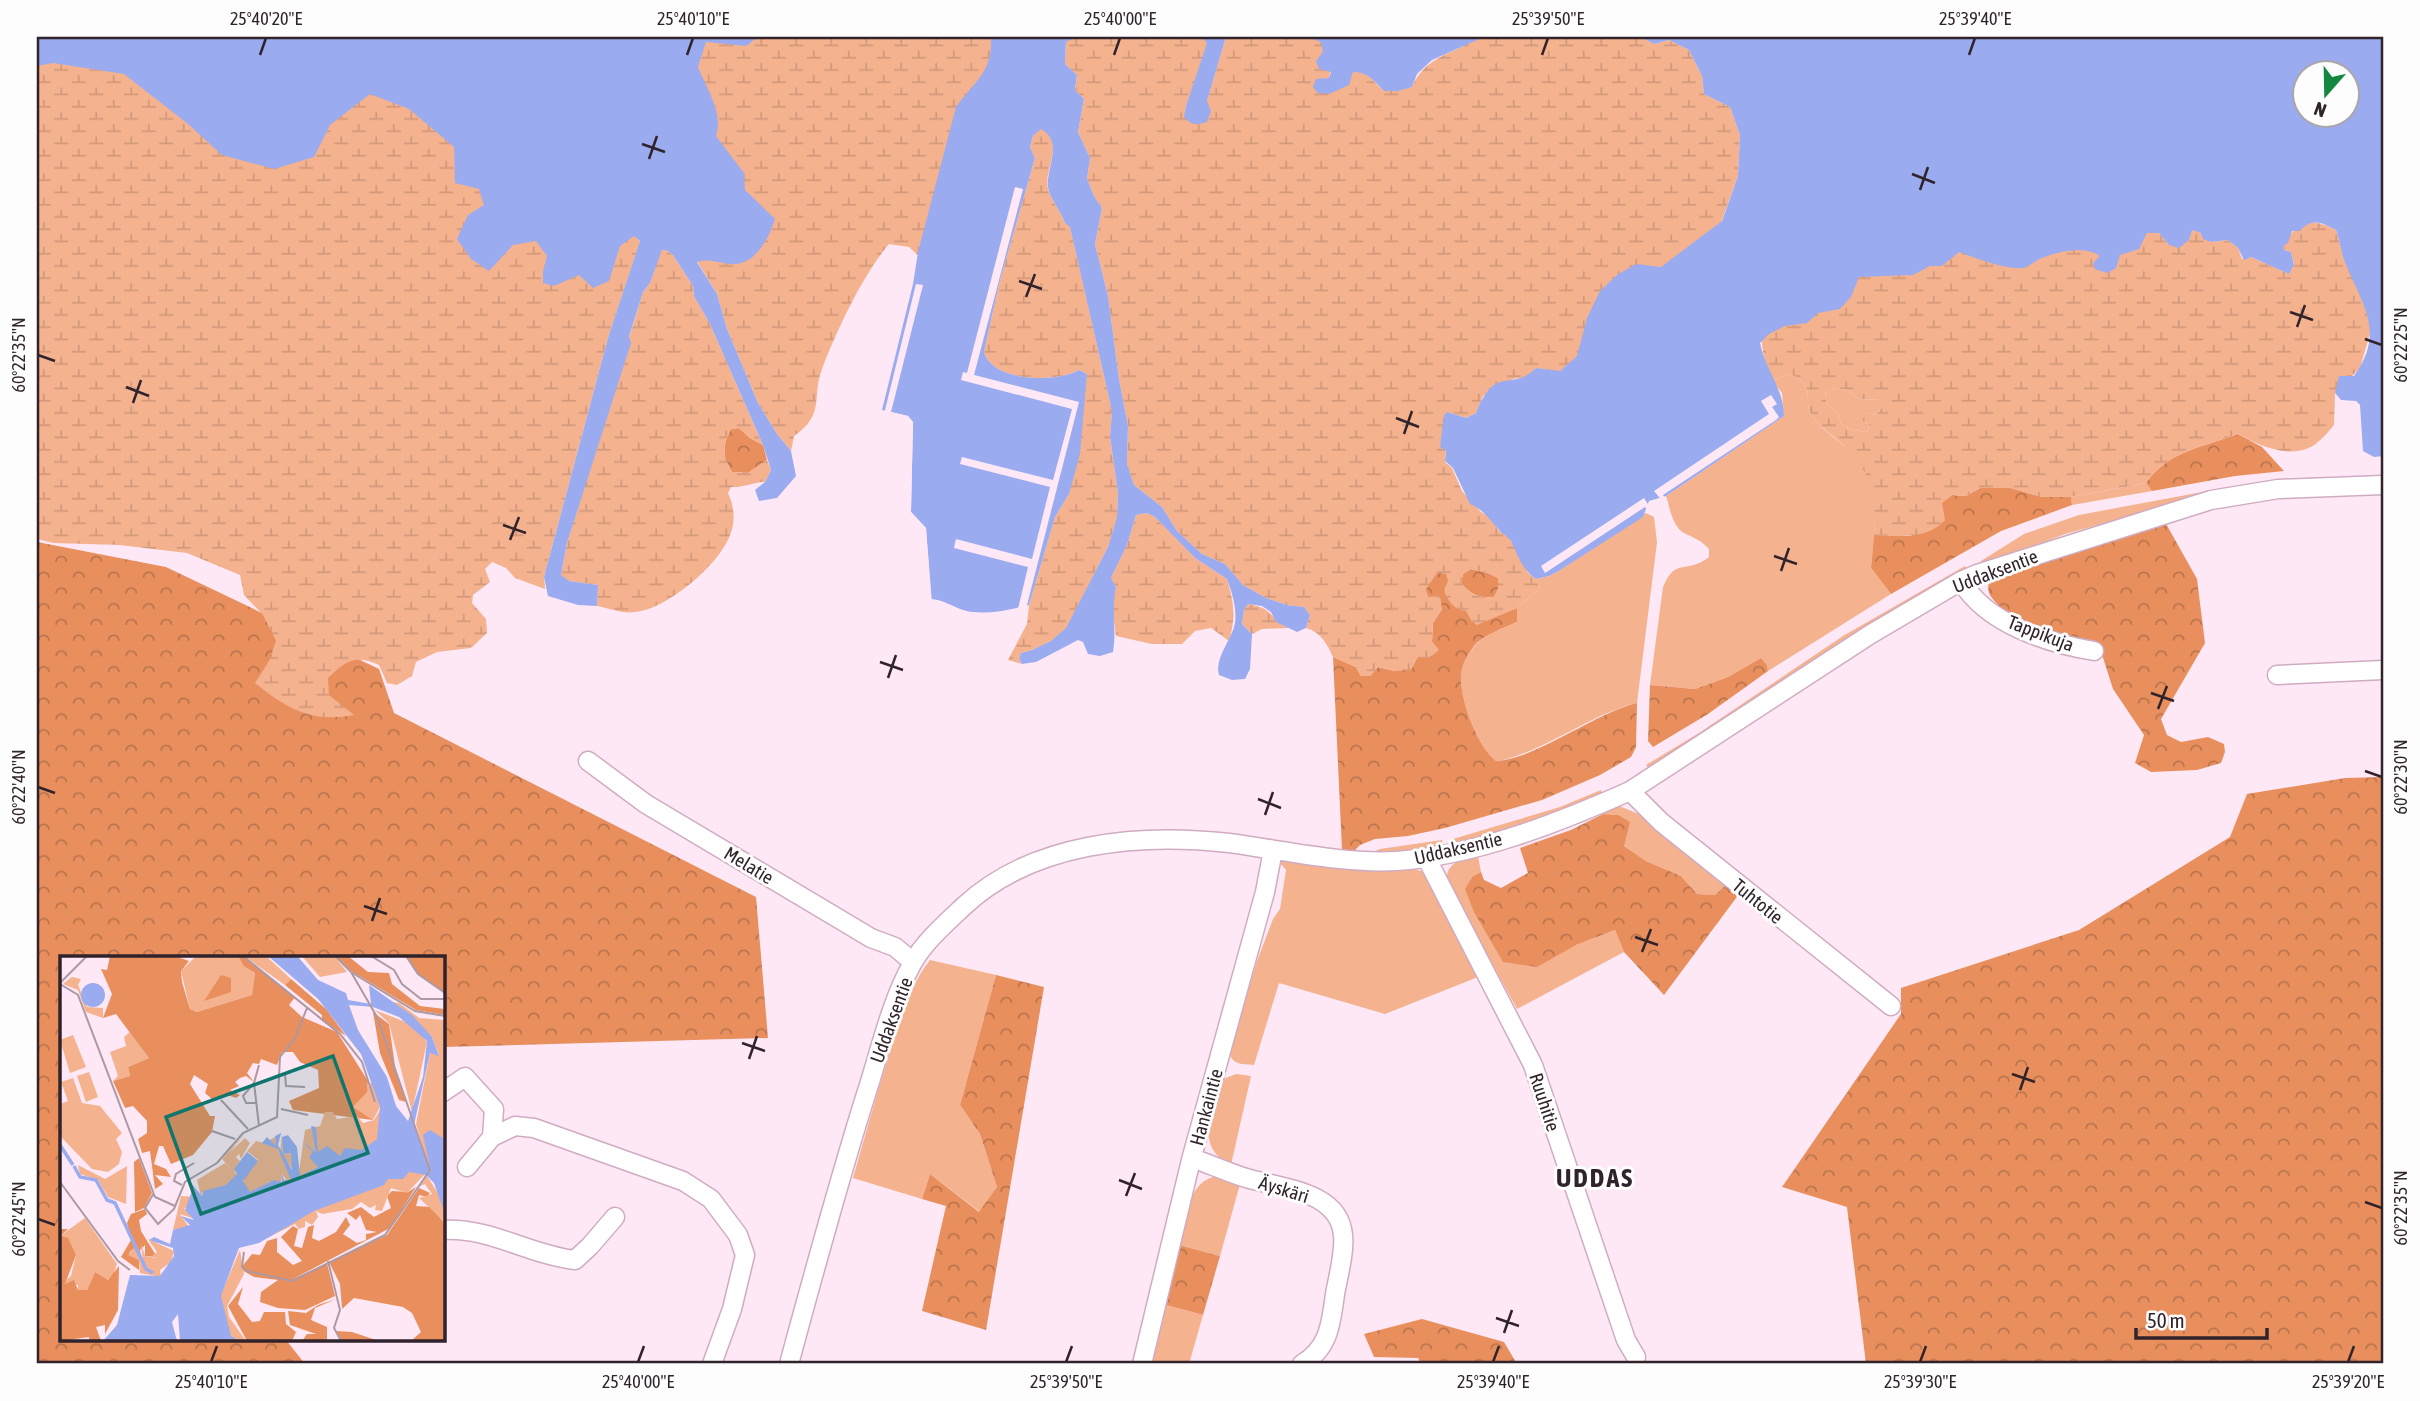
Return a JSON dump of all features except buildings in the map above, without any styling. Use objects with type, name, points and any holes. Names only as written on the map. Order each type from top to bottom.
[{"type":"street","name":"Uddaksentie","points":[[789,1364],[845,1161],[896,999],[912,962],[946,923],[992,884],[1045,858],[1136,839],[1182,839],[1391,861],[1427,859],[1505,838],[1630,792],[1871,634],[1961,581],[2211,500],[2278,489],[2383,485]]},
{"type":"street","name":"Tappikuja","points":[[1961,581],[1980,604],[2019,628],[2055,642],[2094,651]]},
{"type":"street","points":[[2277,675],[2383,670]]},
{"type":"street","name":"Melatie","points":[[588,761],[646,804],[871,938],[895,947],[912,962]]},
{"type":"street","name":"Tuhtotie","points":[[1630,792],[1661,822],[1891,1006]]},
{"type":"street","name":"Hankaintie","points":[[1142,1364],[1192,1158],[1265,892],[1273,850]]},
{"type":"street","name":"Ruuhitie","points":[[1427,859],[1533,1065],[1626,1340],[1636,1357]]},
{"type":"street","points":[[444,1091],[465,1077],[494,1108],[492,1137]]},
{"type":"street","points":[[467,1167],[492,1137],[515,1126],[534,1128],[683,1181],[711,1199],[737,1235],[745,1255],[732,1309],[712,1364]]},
{"type":"street","name":"Äyskäri","points":[[1192,1158],[1243,1177],[1311,1195],[1331,1208],[1338,1218],[1343,1236],[1334,1307],[1325,1342],[1316,1356],[1302,1364]]},
{"type":"street","points":[[444,1230],[459,1229],[517,1244],[555,1258],[575,1260],[590,1247],[615,1217]]},
{"type":"green space","points":[[37,37],[292,84],[567,90],[640,242],[608,338],[544,577],[545,589],[515,578],[506,568],[492,562],[485,569],[490,582],[473,595],[472,603],[486,619],[487,633],[471,648],[437,652],[416,662],[412,676],[397,685],[387,683],[379,665],[364,660],[351,661],[328,678],[329,695],[354,715],[325,717],[289,707],[255,683],[269,661],[276,641],[263,615],[244,595],[240,575],[187,553],[119,545],[54,543],[37,539]]},
{"type":"green space","points":[[694,37],[1002,37],[921,258],[909,247],[889,244],[879,257],[860,287],[835,338],[819,379],[814,413],[804,428],[794,436],[791,451],[758,403],[727,329],[717,294],[697,261]]},
{"type":"green space","points":[[1060,37],[1211,37],[1186,106],[1185,117],[1207,101],[1226,37],[1338,37],[1329,78],[1313,87],[1356,71],[1368,75],[1384,91],[1412,87],[1427,66],[1464,46],[1466,37],[1641,37],[1654,44],[1669,40],[1689,50],[1702,76],[1704,94],[1730,107],[1740,135],[1738,176],[1715,239],[1559,372],[1536,368],[1527,377],[1513,379],[1483,396],[1476,413],[1466,418],[1448,412],[1445,462],[1452,468],[1462,491],[1481,512],[1491,518],[1499,531],[1509,537],[1528,573],[1536,579],[1540,588],[1517,608],[1477,625],[1466,611],[1458,609],[1450,601],[1444,590],[1448,581],[1446,574],[1437,573],[1426,589],[1428,597],[1440,596],[1442,609],[1433,623],[1432,641],[1439,650],[1429,658],[1418,657],[1411,670],[1395,671],[1378,667],[1370,676],[1361,676],[1356,667],[1333,657],[1320,636],[1306,628],[1310,615],[1304,607],[1266,598],[1243,585],[1225,564],[1202,554],[1177,531],[1162,507],[1134,485],[1127,464],[1128,426],[1108,296],[1095,244],[1102,208],[1087,179],[1090,158],[1078,132],[1084,99],[1075,90],[1077,75],[1065,64],[1066,42]],"holes":[[[1471,569],[1498,578],[1498,589],[1494,597],[1475,595],[1461,583],[1463,574]]]},
{"type":"green space","points":[[2194,37],[2141,233],[2159,233],[2169,245],[2192,230],[2201,233],[2211,242],[2228,240],[2238,248],[2242,259],[2251,257],[2289,274],[2294,264],[2291,252],[2284,250],[2283,246],[2289,237],[2305,223],[2327,226],[2336,230],[2344,258],[2365,304],[2371,330],[2360,368],[2335,393],[2334,425],[2309,448],[2299,451],[2278,450],[2238,434],[2187,451],[2165,464],[2146,483],[2071,497],[2042,497],[2011,488],[1980,488],[1966,496],[1952,495],[1942,503],[1945,520],[1930,531],[1893,536],[1874,535],[1873,496],[1866,474],[1852,454],[1813,417],[1804,385],[1790,374],[1772,380],[1763,349],[1763,318]],"holes":[[[1836,388],[1847,390],[1859,399],[1879,400],[1882,407],[1876,415],[1867,413],[1864,407],[1858,407],[1857,423],[1865,421],[1870,426],[1867,432],[1852,430],[1841,424],[1837,412],[1827,404],[1825,393]]]},
{"type":"green space","points":[[1041,128],[1048,134],[1053,150],[1047,184],[1049,192],[1065,223],[1070,226],[1112,411],[1110,437],[1118,493],[1117,518],[1108,547],[1066,629],[1051,641],[1021,653],[1019,659],[1022,664],[1008,660],[1027,624],[1029,605],[1055,517],[1069,494],[1087,374],[1079,370],[1056,377],[1026,377],[999,369],[989,362],[984,352],[999,284],[1035,158],[1030,147],[1033,136]]},
{"type":"green space","points":[[661,250],[673,255],[693,286],[694,296],[710,324],[763,445],[739,428],[731,429],[724,451],[732,472],[748,473],[767,460],[771,470],[765,482],[731,487],[728,493],[734,513],[732,529],[724,547],[704,572],[662,603],[648,609],[626,612],[597,606],[598,585],[568,581],[561,575],[567,543],[643,292],[650,283]]},
{"type":"green space","points":[[1790,374],[1799,379],[1807,389],[1808,405],[1813,417],[1857,458],[1871,483],[1875,525],[1871,568],[1891,594],[1768,671],[1761,658],[1728,677],[1695,689],[1650,685],[1663,587],[1672,572],[1709,557],[1709,549],[1706,546],[1677,526],[1666,496],[1784,416],[1782,393],[1772,380]]},
{"type":"green space","points":[[1836,388],[1847,390],[1859,399],[1880,400],[1882,407],[1876,415],[1867,413],[1857,422],[1865,421],[1870,426],[1867,432],[1852,430],[1841,424],[1837,412],[1827,404],[1825,393]]},
{"type":"green space","points":[[739,428],[763,445],[767,460],[748,473],[732,472],[725,456],[726,441],[731,429]]},
{"type":"green space","points":[[2238,434],[2262,447],[2284,471],[2235,476],[2152,491],[2146,483],[2165,464],[2187,451]]},
{"type":"green space","points":[[2146,483],[2152,491],[2072,505],[2071,497]]},
{"type":"green space","points":[[1980,488],[2011,488],[2042,497],[2071,497],[2072,505],[2001,531],[1891,594],[1871,568],[1874,535],[1911,536],[1941,503],[1952,495],[1966,496]]},
{"type":"green space","points":[[2213,490],[2215,493],[2065,534],[1985,565],[1981,561],[2024,534],[2079,515]]},
{"type":"green space","points":[[1147,513],[1155,517],[1195,558],[1227,579],[1233,610],[1229,641],[1211,628],[1195,631],[1182,644],[1152,644],[1116,636],[1112,604],[1116,587],[1111,578],[1127,545],[1136,515]]},
{"type":"green space","points":[[1646,513],[1654,517],[1657,542],[1637,703],[1597,718],[1532,750],[1496,761],[1476,734],[1463,697],[1461,676],[1467,657],[1483,639],[1517,622],[1517,608],[1540,588],[1536,579],[1557,572]]},
{"type":"green space","points":[[2165,522],[2197,579],[2205,643],[2161,719],[2167,735],[2181,742],[2208,737],[2224,744],[2225,752],[2221,763],[2197,770],[2151,772],[2135,763],[2144,735],[2113,689],[2099,645],[2094,641],[2044,630],[2020,621],[1999,606],[1990,596],[1988,586],[1989,582],[2067,553]]},
{"type":"green space","points":[[37,542],[166,567],[379,669],[394,713],[756,897],[768,1038],[444,1047],[444,956],[60,956],[60,1342],[288,1342],[305,1364],[37,1364]]},
{"type":"green space","points":[[1965,566],[1968,571],[1847,639],[1650,770],[1646,765],[1699,733],[1843,636]]},
{"type":"green space","points":[[1471,569],[1498,578],[1498,589],[1494,597],[1476,595],[1461,583],[1463,574]]},
{"type":"green space","points":[[1436,573],[1446,573],[1472,621],[1477,624],[1517,608],[1517,622],[1478,642],[1467,656],[1461,672],[1463,697],[1471,722],[1482,745],[1496,761],[1529,753],[1602,716],[1637,703],[1636,747],[1631,757],[1600,775],[1542,800],[1445,828],[1408,836],[1375,839],[1360,845],[1353,852],[1342,850],[1333,657],[1356,667],[1361,676],[1370,676],[1378,667],[1395,671],[1418,657],[1432,641],[1433,623],[1442,609],[1428,597],[1425,589]]},
{"type":"green space","points":[[1248,604],[1267,611],[1288,628],[1262,629],[1252,634],[1242,624],[1244,610]]},
{"type":"green space","points":[[1761,658],[1768,671],[1708,714],[1653,747],[1648,741],[1650,685],[1695,689],[1728,677]]},
{"type":"green space","points":[[2383,777],[2383,1364],[1866,1364],[1847,1207],[1782,1187],[1901,1014],[1901,988],[2079,930],[2230,837],[2247,794],[2345,778]]},
{"type":"green space","points":[[1601,790],[1603,796],[1563,812],[1456,845],[1453,839],[1560,807]]},
{"type":"green space","points":[[1617,805],[1641,815],[1726,885],[1715,895],[1697,894],[1681,876],[1646,861],[1624,846],[1618,815],[1603,814]]},
{"type":"green space","points":[[1603,814],[1618,815],[1630,822],[1624,846],[1646,861],[1681,876],[1697,894],[1715,895],[1726,885],[1739,894],[1664,995],[1624,952],[1615,930],[1576,945],[1537,967],[1503,962],[1474,912],[1465,889],[1473,876],[1481,872],[1484,880],[1501,888],[1528,873],[1520,848],[1571,830]]},
{"type":"green space","points":[[1442,840],[1443,848],[1371,853],[1380,849]]},
{"type":"green space","points":[[1478,856],[1481,872],[1473,876],[1576,945],[1615,930],[1624,952],[1517,1009],[1447,880],[1453,864]]},
{"type":"green space","points":[[1282,859],[1409,867],[1421,871],[1478,977],[1385,1014],[1279,983],[1254,1065],[1236,1062],[1229,1053],[1257,961],[1273,919],[1280,909],[1286,870],[1280,863]]},
{"type":"green space","points":[[930,960],[996,975],[960,1105],[980,1134],[997,1187],[980,1212],[930,1174],[922,1199],[853,1178],[906,1004]]},
{"type":"green space","points":[[996,975],[1044,987],[986,1330],[922,1311],[946,1206],[922,1199],[930,1174],[979,1212],[997,1187],[980,1134],[960,1105]]},
{"type":"green space","points":[[1236,1074],[1251,1076],[1231,1165],[1218,1156],[1212,1147],[1209,1128],[1223,1079]]},
{"type":"green space","points":[[1219,1176],[1240,1184],[1220,1256],[1179,1245],[1186,1213],[1194,1193],[1208,1179]]},
{"type":"green space","points":[[1179,1245],[1220,1256],[1203,1315],[1166,1305]]},
{"type":"green space","points":[[1166,1305],[1203,1315],[1189,1364],[1150,1364]]},
{"type":"green space","points":[[1422,1319],[1504,1342],[1517,1364],[1421,1364],[1418,1358],[1374,1357],[1364,1334]]},
{"type":"water","points":[[37,37],[758,37],[746,46],[706,42],[698,67],[716,110],[716,136],[744,173],[745,190],[775,219],[765,242],[754,256],[747,260],[731,264],[697,262],[717,294],[727,329],[758,403],[791,451],[796,476],[777,498],[759,501],[755,490],[765,482],[771,470],[763,445],[710,324],[694,296],[693,286],[673,255],[662,250],[650,283],[643,292],[629,337],[631,343],[567,543],[561,575],[569,581],[598,585],[597,606],[578,605],[548,596],[544,577],[608,338],[640,241],[634,236],[620,246],[609,281],[593,288],[579,275],[554,286],[543,283],[547,256],[536,241],[513,245],[489,271],[471,259],[457,239],[468,215],[484,205],[479,189],[455,183],[454,147],[409,109],[370,94],[330,125],[314,157],[274,169],[222,155],[188,124],[124,74],[53,63],[37,66]]},
{"type":"water","points":[[991,37],[1076,37],[1066,42],[1065,64],[1077,75],[1075,90],[1084,99],[1078,132],[1090,158],[1087,179],[1102,208],[1095,244],[1108,296],[1128,426],[1127,464],[1134,485],[1162,507],[1177,531],[1202,554],[1225,564],[1243,585],[1266,598],[1304,607],[1310,615],[1306,628],[1297,632],[1276,622],[1271,612],[1262,606],[1248,604],[1244,610],[1242,624],[1252,634],[1250,669],[1245,679],[1232,680],[1219,675],[1219,662],[1235,623],[1235,606],[1227,579],[1195,558],[1155,517],[1147,513],[1136,515],[1127,545],[1111,578],[1116,587],[1113,652],[1100,656],[1088,654],[1083,642],[1078,640],[1036,662],[1022,664],[1019,659],[1021,653],[1051,641],[1066,628],[1108,547],[1117,517],[1118,493],[1110,437],[1112,411],[1070,227],[1065,223],[1048,187],[1052,141],[1041,129],[1033,136],[1030,147],[1035,158],[999,284],[984,352],[989,362],[999,369],[1026,377],[1056,377],[1079,370],[1087,374],[1080,454],[1069,494],[1055,517],[1029,605],[979,612],[963,610],[931,599],[926,528],[911,512],[913,422],[908,416],[882,410],[913,284],[918,252],[956,107],[986,68]]},
{"type":"water","points":[[1190,37],[1226,37],[1207,101],[1211,111],[1207,122],[1197,124],[1184,117],[1207,43],[1203,39]]},
{"type":"water","points":[[1307,37],[1484,37],[1432,60],[1417,74],[1412,87],[1384,91],[1366,75],[1353,72],[1349,85],[1329,94],[1318,93],[1313,87],[1316,79],[1329,78],[1331,72],[1319,69],[1316,61],[1323,52],[1321,42]]},
{"type":"water","points":[[1641,37],[2383,37],[2383,456],[2374,457],[2363,451],[2360,405],[2356,401],[2341,400],[2335,393],[2339,376],[2354,376],[2364,359],[2370,329],[2367,315],[2343,257],[2336,230],[2331,227],[2313,223],[2300,231],[2292,231],[2288,243],[2283,246],[2284,250],[2291,252],[2294,265],[2289,274],[2251,257],[2244,260],[2238,248],[2228,240],[2211,242],[2203,239],[2201,233],[2192,230],[2189,240],[2179,248],[2169,245],[2159,233],[2147,233],[2139,249],[2120,255],[2116,268],[2107,273],[2095,269],[2093,263],[2100,256],[2087,251],[2056,253],[2025,267],[2016,268],[1959,252],[1942,266],[1930,266],[1913,275],[1859,277],[1851,297],[1840,309],[1818,313],[1807,323],[1785,326],[1769,334],[1760,343],[1781,397],[1784,416],[1666,496],[1649,501],[1643,517],[1557,572],[1536,579],[1524,567],[1510,539],[1483,512],[1470,504],[1453,468],[1445,461],[1446,451],[1440,447],[1444,415],[1448,412],[1466,418],[1476,413],[1490,388],[1497,383],[1518,379],[1536,368],[1560,371],[1577,356],[1587,318],[1600,291],[1617,275],[1636,264],[1661,267],[1722,221],[1738,176],[1740,135],[1730,107],[1704,94],[1702,76],[1689,50],[1669,40],[1654,44]]},
{"type":"pier","points":[[1015,187],[1023,189],[974,375],[1079,402],[1026,609],[1023,610],[1018,609],[1028,567],[954,548],[956,539],[1032,559],[1050,487],[960,464],[962,457],[1053,480],[1072,409],[961,380],[963,372],[967,373]]},
{"type":"pier","points":[[916,284],[923,285],[891,412],[908,416],[913,422],[911,512],[926,528],[932,603],[928,600],[922,529],[908,512],[910,423],[906,419],[884,414]]},
{"type":"pier","points":[[1771,395],[1777,404],[1772,407],[1779,417],[1776,420],[1663,495],[1665,499],[1659,497],[1654,491],[1769,414],[1761,401]]},
{"type":"pier","points":[[1644,498],[1651,509],[1650,513],[1645,507],[1545,573],[1541,566]]},
{"type":"district","name":"UDDAS","points":[[1595,1178]]}]
